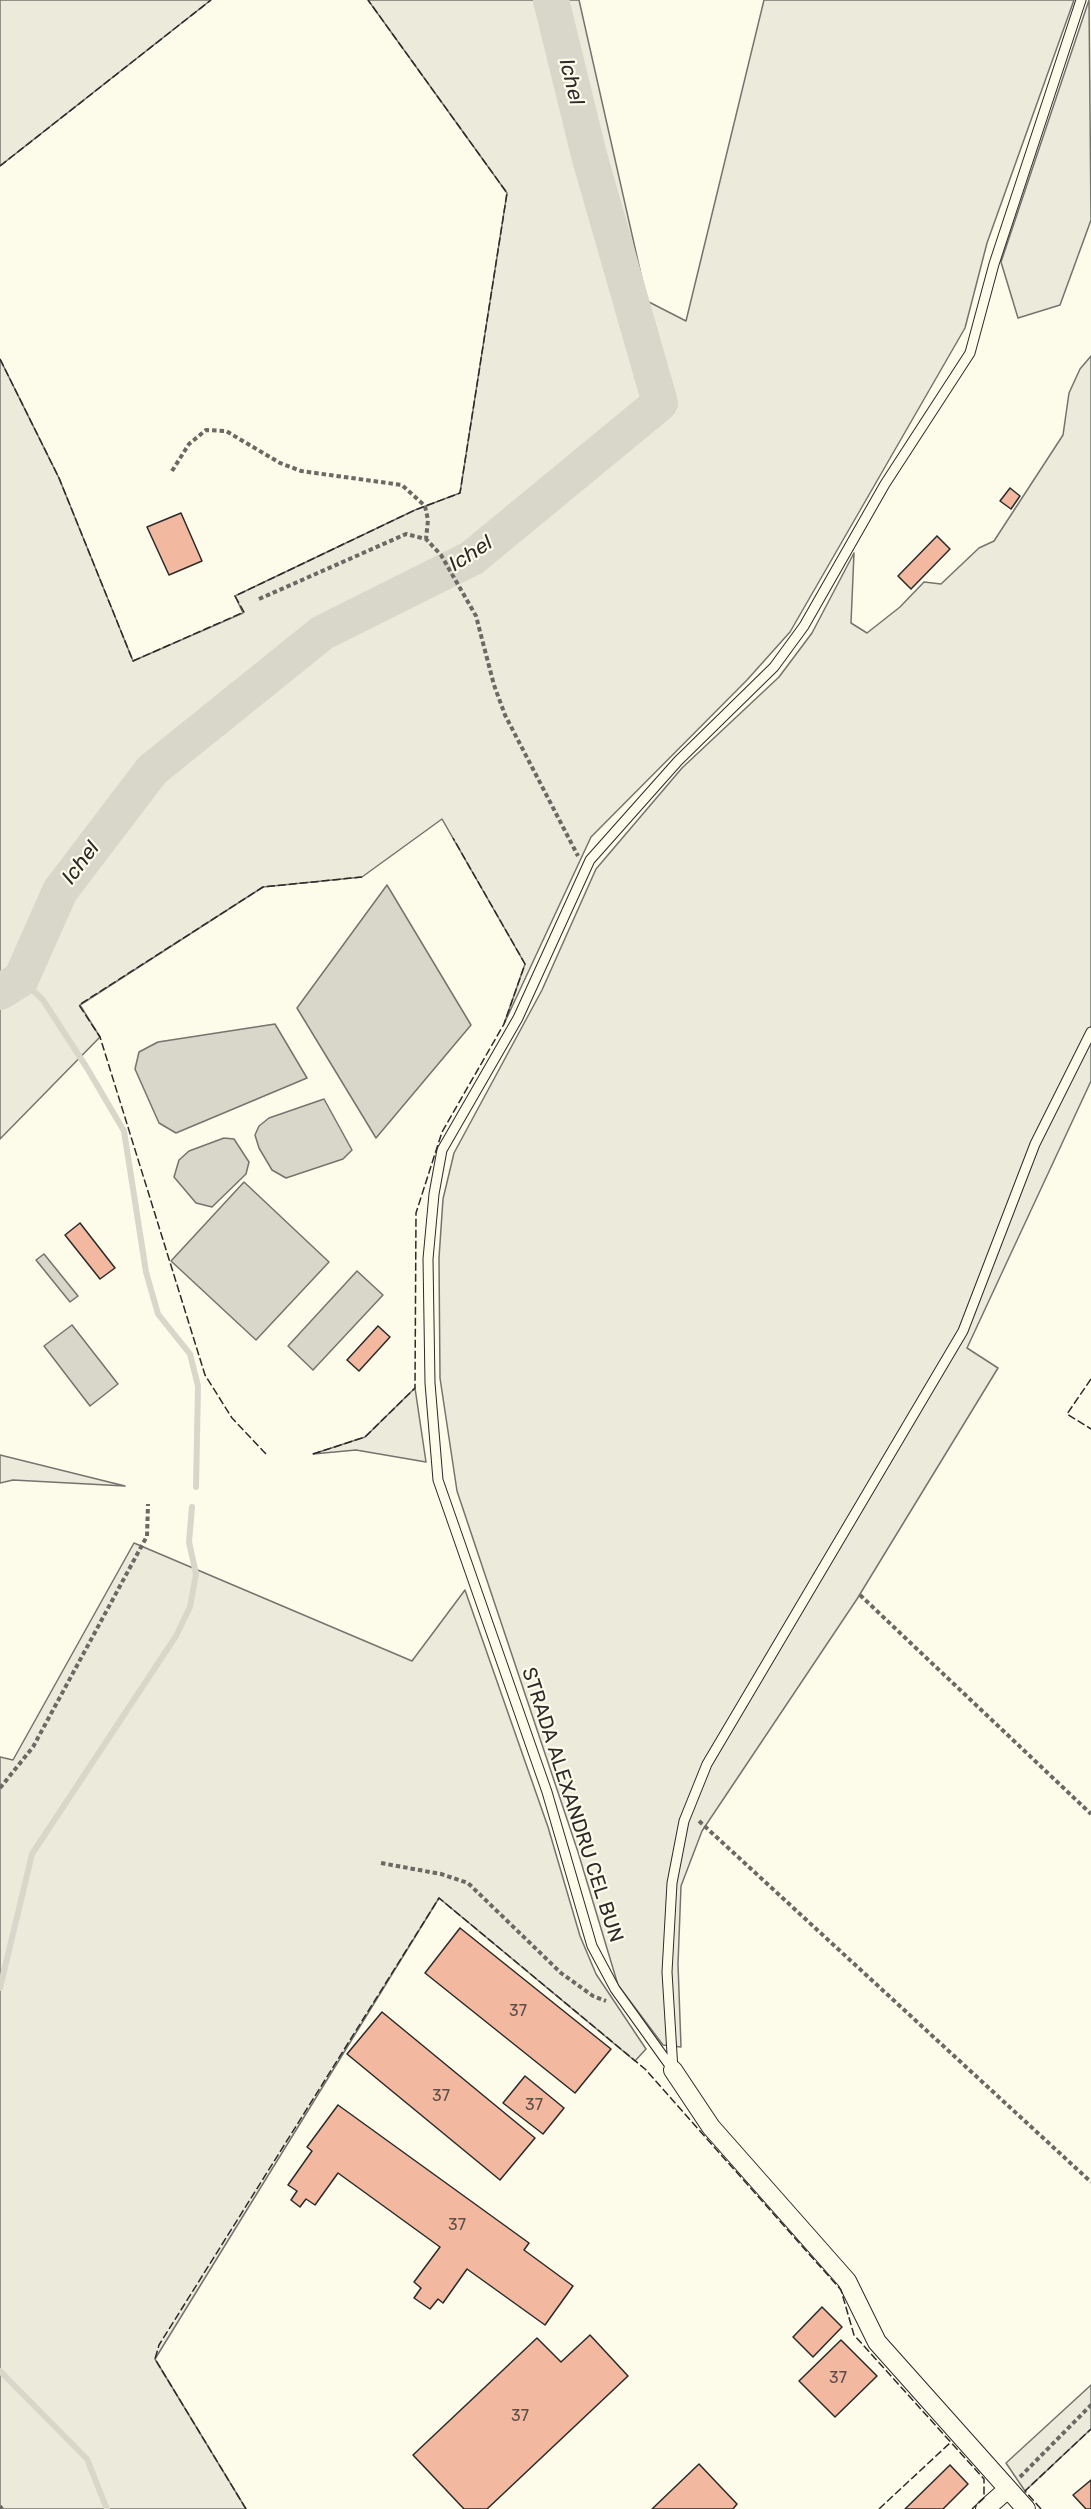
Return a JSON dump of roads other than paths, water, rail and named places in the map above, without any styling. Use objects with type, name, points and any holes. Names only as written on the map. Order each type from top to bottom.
[{"type":"street","name":"STRADA ALEXANDRU CEL BUN","points":[[673,2070],[711,2127],[847,2281],[877,2342],[1026,2509]]},
{"type":"street","points":[[986,2509],[1008,2489]]},
{"type":"lane","name":"STRADA ALEXANDRU CEL BUN","points":[[673,2070],[615,1989],[592,1946],[547,1792],[438,1480],[430,1383],[428,1259],[434,1194],[442,1150],[518,1018],[590,860],[678,761],[774,667],[804,626],[885,484],[970,352],[994,264],[1082,0]]},
{"type":"lane","points":[[673,2070],[667,1972],[672,1883],[688,1811],[707,1764],[963,1331],[1035,1144],[1091,1032]]},
{"type":"waterway","name":"Ichel","points":[[0,992],[21,979],[60,891],[152,770],[322,633],[472,558],[660,403],[589,155],[551,0]]},
{"type":"waterway","points":[[21,979],[43,1000],[124,1131],[146,1272],[158,1314],[190,1354],[198,1386],[196,1487]]},
{"type":"waterway","points":[[0,1988],[32,1854],[176,1636],[190,1607],[196,1574],[189,1542],[192,1507]]},
{"type":"waterway","points":[[0,2371],[87,2459],[107,2509]]}]
